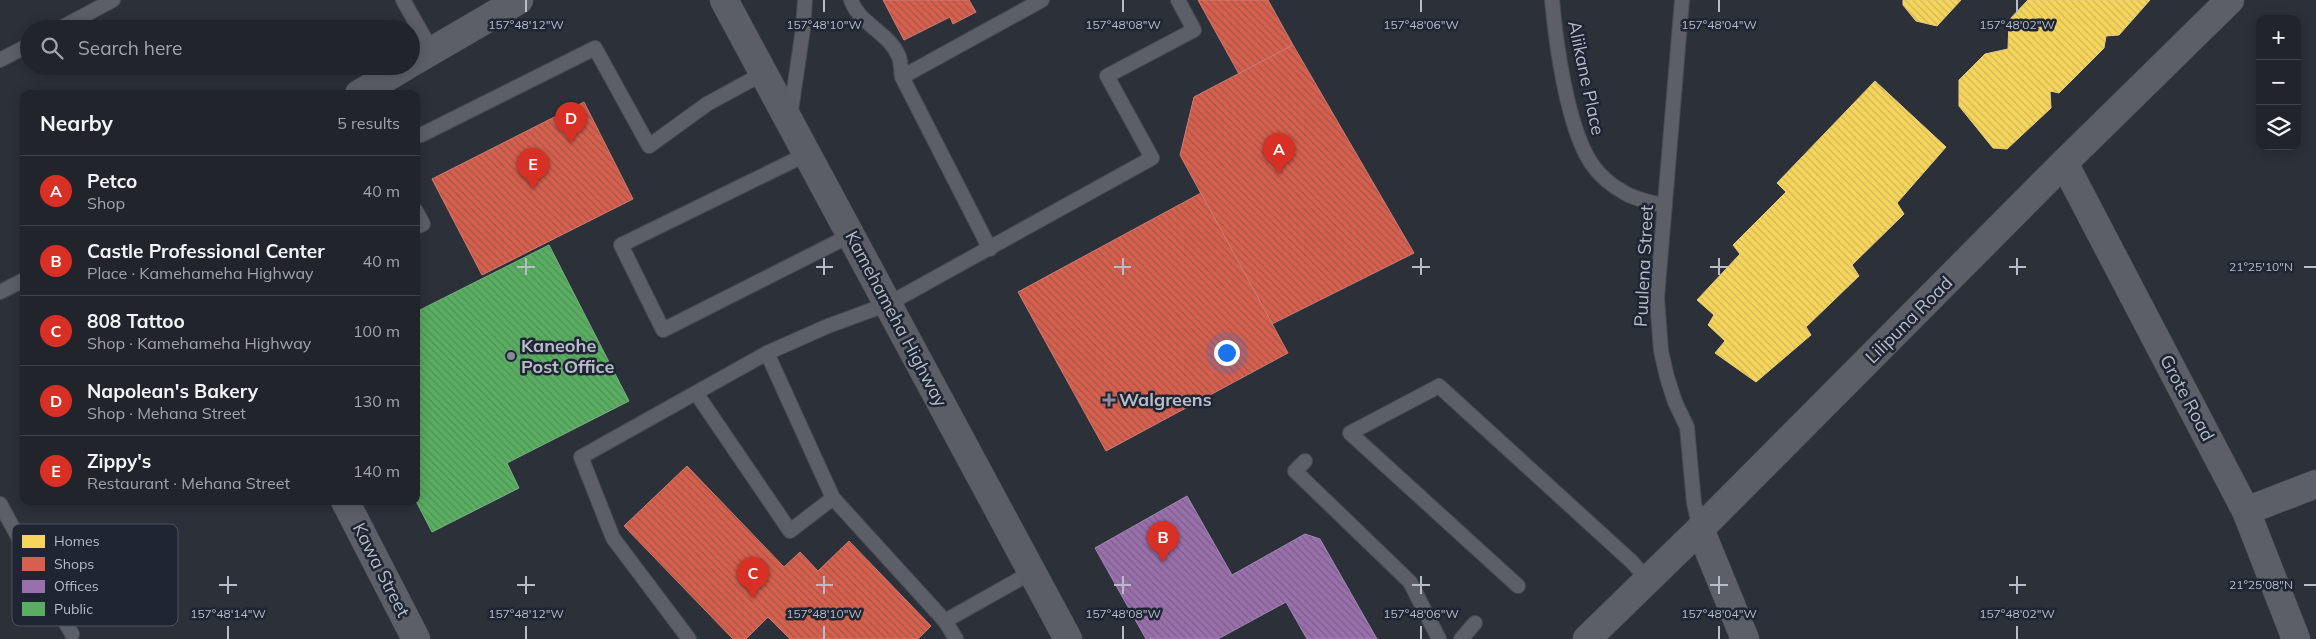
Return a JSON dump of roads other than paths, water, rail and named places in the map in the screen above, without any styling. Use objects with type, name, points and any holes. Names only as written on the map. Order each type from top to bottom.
[{"type":"main road","name":"Kamehameha Highway","points":[[724,0],[1068,639]]},
{"type":"street","points":[[422,57],[519,0]]},
{"type":"street","name":"Lilipuna Road","points":[[1587,639],[1700,529],[2064,163],[2230,0]]},
{"type":"street","points":[[367,90],[395,77]]},
{"type":"street","name":"Grote Road","points":[[2064,163],[2246,511],[2296,639]]},
{"type":"street","points":[[2246,511],[2316,484]]},
{"type":"street","name":"Kawa Street","points":[[347,505],[416,639]]},
{"type":"street","points":[[1700,529],[1745,639]]},
{"type":"lane","points":[[76,20],[113,0]]},
{"type":"lane","points":[[403,0],[410,20]]},
{"type":"lane","points":[[789,121],[803,29],[804,0]]},
{"type":"lane","points":[[850,0],[862,18],[892,45],[900,58],[902,77],[990,248]]},
{"type":"lane","points":[[902,77],[1042,0]]},
{"type":"lane","points":[[689,639],[613,538],[581,457],[767,353],[828,326],[888,304],[1152,158],[1107,76],[1194,30],[1178,0]]},
{"type":"lane","name":"Aliikane Place","points":[[1552,0],[1562,68],[1576,134],[1583,150],[1592,165],[1608,182],[1626,195],[1665,206]]},
{"type":"lane","name":"Puulena Street","points":[[1682,0],[1657,298],[1657,325],[1666,377],[1675,402],[1688,427],[1694,502],[1700,529]]},
{"type":"lane","points":[[420,132],[595,48],[649,146],[707,104],[764,73]]},
{"type":"lane","points":[[0,60],[20,50]]},
{"type":"lane","points":[[807,154],[621,245],[663,330],[851,235]]},
{"type":"lane","points":[[0,292],[20,282]]},
{"type":"lane","points":[[767,353],[833,498],[945,621],[957,639]]},
{"type":"lane","points":[[1518,586],[1350,433],[1439,386],[1632,562],[1647,579]]},
{"type":"lane","points":[[696,393],[790,531],[833,498]]},
{"type":"lane","points":[[1305,461],[1295,471],[1410,582],[1439,639]]},
{"type":"lane","points":[[0,504],[12,526]]},
{"type":"lane","points":[[945,621],[1032,572]]},
{"type":"lane","points":[[1460,639],[1475,623]]},
{"type":"lane","points":[[68,626],[72,634]]},
{"type":"place","name":"Napolean's Bakery","points":[[571,143]]},
{"type":"place","name":"Petco","points":[[1279,174]]},
{"type":"place","name":"Zippy's","points":[[533,189]]},
{"type":"place","name":"Kaneohe Post Office","points":[[511,356]]},
{"type":"place","name":"Walgreens","points":[[1109,400]]},
{"type":"place","name":"Castle Professional Center","points":[[1163,562]]},
{"type":"place","name":"808 Tattoo","points":[[753,598]]}]
